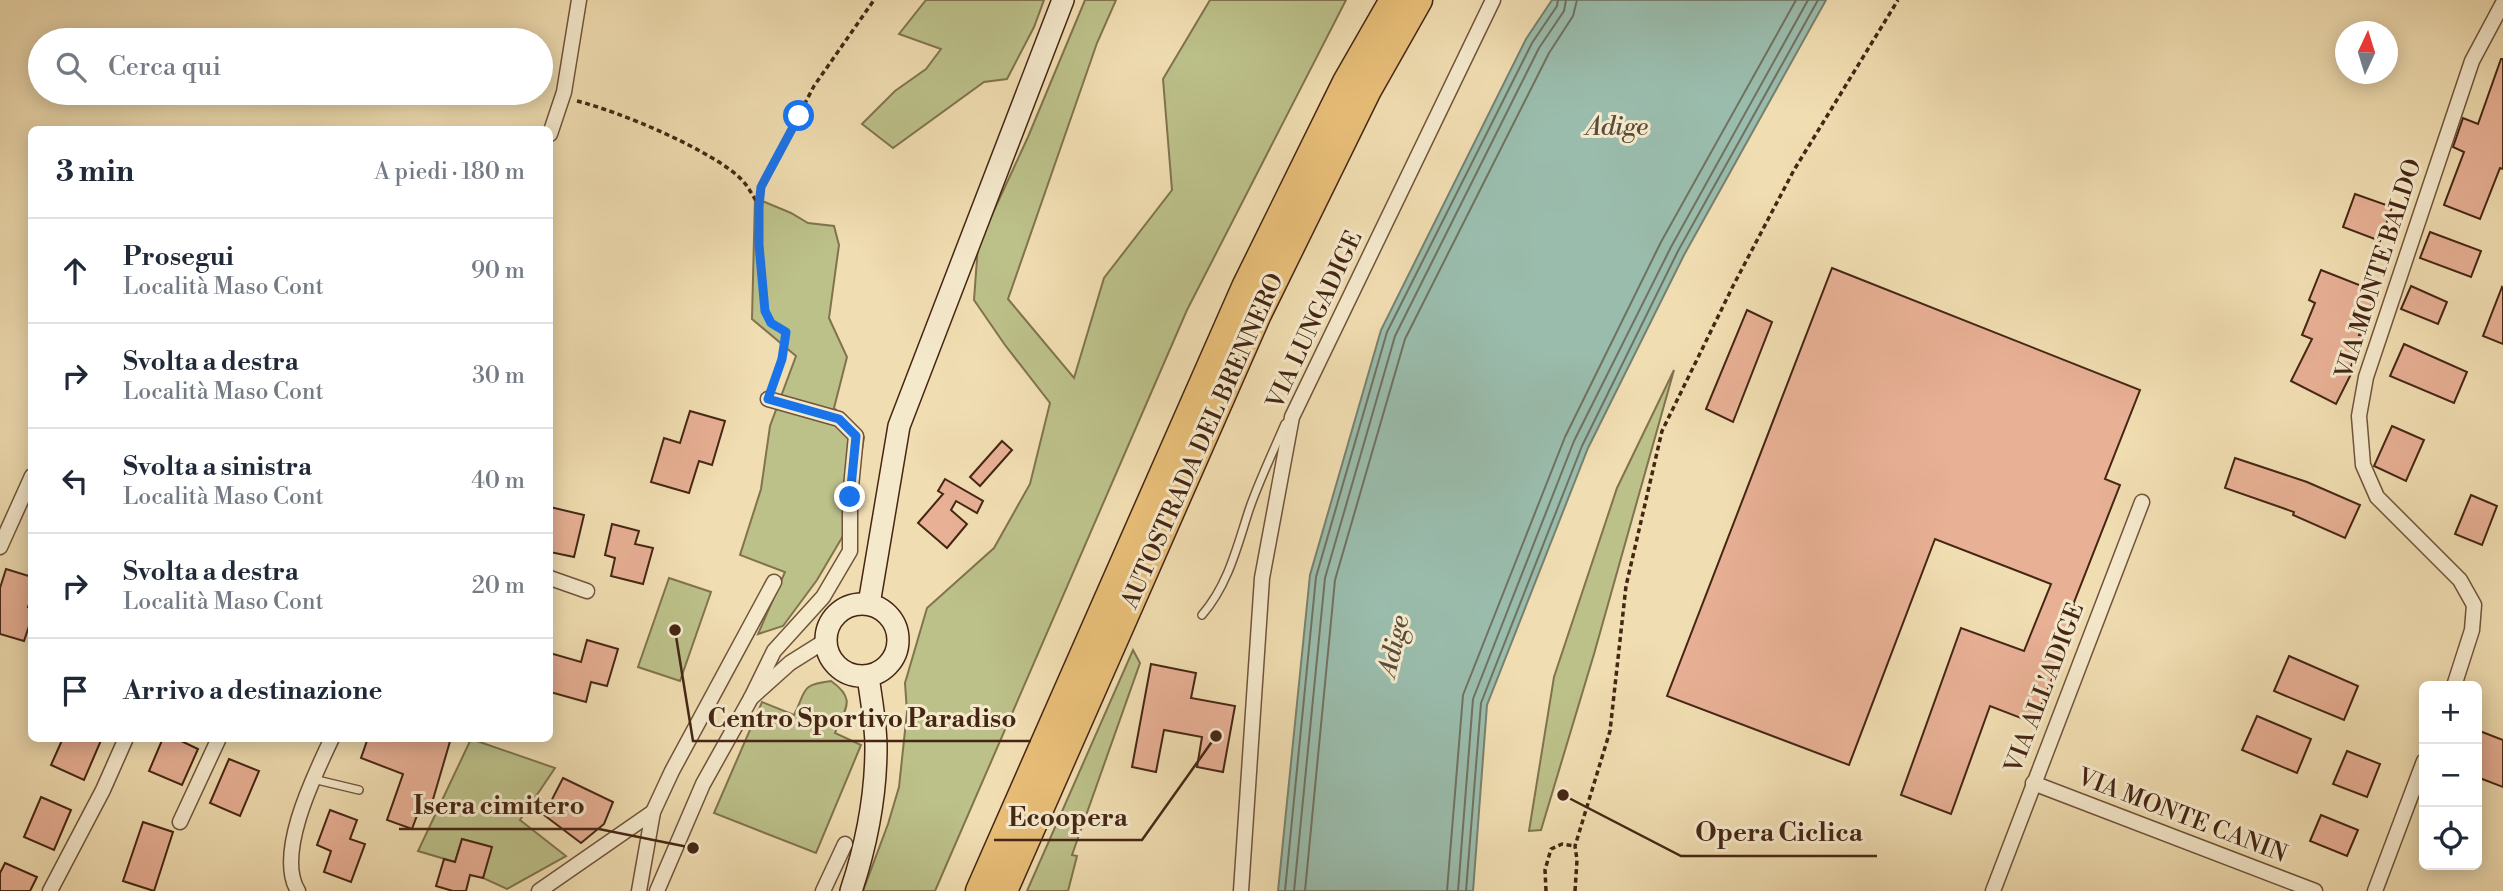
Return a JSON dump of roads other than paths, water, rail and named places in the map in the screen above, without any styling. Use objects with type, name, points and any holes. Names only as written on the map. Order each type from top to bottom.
[{"type":"highway","name":"AUTOSTRADA DEL BRENNERO","points":[[979,891],[1245,288],[1346,82],[1392,0]]},
{"type":"highway","name":"AUTOSTRADA DEL BRENNERO","points":[[1004,891],[1258,314],[1368,90],[1419,0]]},
{"type":"main road","points":[[869,604],[899,426],[1063,0]]},
{"type":"main road","points":[[869,604],[882,610],[892,620],[898,634],[898,648],[892,661],[881,671],[868,676],[847,674],[831,661],[825,641],[828,625],[838,612],[852,605],[869,604]]},
{"type":"main road","points":[[851,891],[866,845],[874,798],[876,745],[868,676]]},
{"type":"street","points":[[553,126],[562,97],[579,0]]},
{"type":"street","name":"VIA LUNGADIGE","points":[[1241,891],[1262,578],[1292,417],[1493,0]]},
{"type":"street","name":"VIA MONTE BALDO","points":[[2456,681],[2472,630],[2474,606],[2460,580],[2377,496],[2363,465],[2359,415],[2366,377],[2456,106],[2472,61],[2503,4]]},
{"type":"street","points":[[657,891],[703,784],[774,651],[823,597],[850,551],[850,497],[856,436],[839,419],[768,399]]},
{"type":"street","points":[[0,547],[28,485]]},
{"type":"street","name":"VIA ALL'ADIGE","points":[[1993,891],[2142,502]]},
{"type":"street","points":[[553,579],[587,591]]},
{"type":"street","points":[[639,891],[653,812],[672,771],[774,582]]},
{"type":"street","points":[[751,698],[790,663],[825,641]]},
{"type":"street","points":[[50,891],[103,790],[124,742]]},
{"type":"street","points":[[180,822],[217,742]]},
{"type":"street","points":[[292,888],[291,847],[313,778],[329,742]]},
{"type":"street","points":[[2375,891],[2419,774]]},
{"type":"street","name":"VIA MONTE CANIN","points":[[2033,783],[2315,891]]},
{"type":"street","points":[[538,891],[653,812]]},
{"type":"street","points":[[823,891],[845,844]]},
{"type":"lane","points":[[1202,615],[1216,599],[1285,425],[1292,417]]},
{"type":"lane","points":[[313,778],[359,790]]},
{"type":"water","name":"Adige","points":[[1552,0],[1826,0],[1684,255],[1588,448],[1487,705],[1473,891],[1278,891],[1310,575],[1381,330],[1526,39]]},
{"type":"place","name":"Centro Sportivo Paradiso","points":[[675,630]]},
{"type":"place","name":"Ecoopera","points":[[1216,736]]},
{"type":"place","name":"Opera Ciclica","points":[[1563,795]]},
{"type":"place","name":"Isera cimitero","points":[[693,848]]}]
